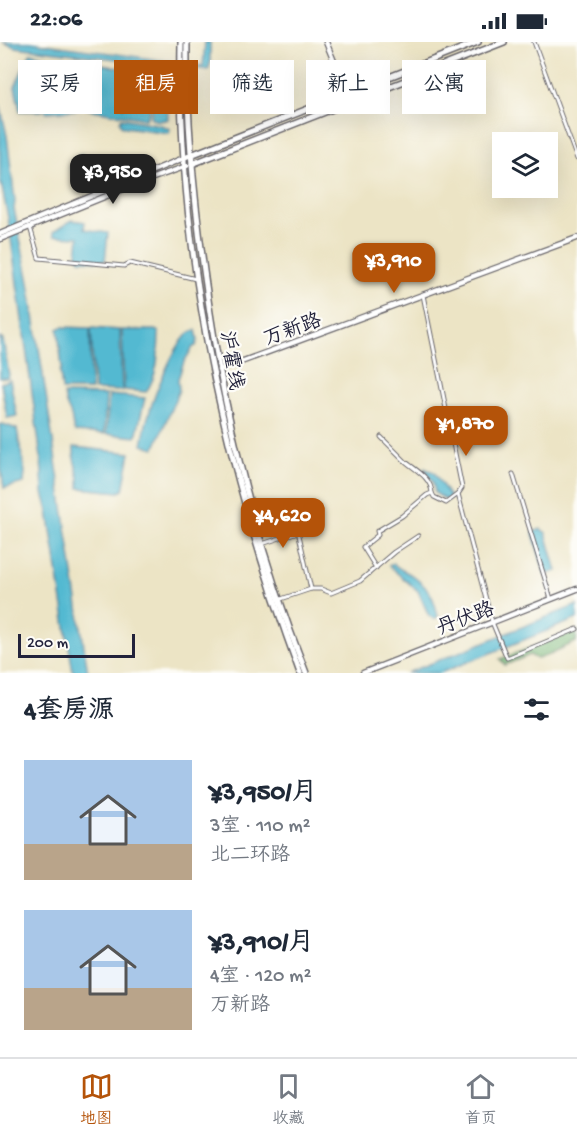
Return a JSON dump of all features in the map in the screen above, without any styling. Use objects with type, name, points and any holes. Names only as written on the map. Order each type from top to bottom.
[{"type":"main road","name":"沪霍线","points":[[181,42],[188,156],[192,164],[194,201],[219,370],[234,443],[276,600],[306,673]]},
{"type":"main road","name":"沪霍线","points":[[187,42],[188,156],[185,167],[198,279],[217,393],[245,508],[300,673]]},
{"type":"main road","points":[[326,42],[333,60]]},
{"type":"main road","points":[[390,76],[478,42]]},
{"type":"main road","points":[[390,87],[504,42]]},
{"type":"main road","points":[[28,226],[188,156],[306,109]]},
{"type":"main road","points":[[1,236],[320,114]]},
{"type":"main road","name":"万新路","points":[[219,370],[577,238]]},
{"type":"main road","name":"丹伏路","points":[[363,673],[493,625],[577,589]]},
{"type":"street","points":[[534,42],[577,159]]},
{"type":"street","points":[[28,226],[39,258],[116,266],[124,266],[130,262],[198,279]]},
{"type":"street","points":[[381,437],[406,462],[418,470],[430,484],[434,497],[446,503],[458,494],[462,488],[423,295]]},
{"type":"street","points":[[513,474],[550,599]]},
{"type":"street","points":[[376,568],[363,548],[378,536],[377,531],[402,516],[432,493]]},
{"type":"street","points":[[458,494],[493,625],[507,658],[577,629]]},
{"type":"street","points":[[293,508],[311,589]]},
{"type":"street","points":[[262,544],[298,532]]},
{"type":"street","points":[[276,600],[311,589],[321,589],[331,593],[360,581],[394,552],[418,536]]},
{"type":"green space","points":[[577,630],[576,642],[541,658],[537,659],[530,655],[505,665],[500,659]]},
{"type":"water","points":[[2,42],[30,42],[160,60],[124,60],[15,47]]},
{"type":"water","points":[[205,42],[210,42],[208,70],[198,69],[198,65],[203,66]]},
{"type":"water","points":[[31,53],[50,58],[50,60],[27,60]]},
{"type":"water","points":[[102,65],[114,67],[114,114],[102,112]]},
{"type":"water","points":[[18,80],[18,101],[15,87]]},
{"type":"water","points":[[0,104],[7,136],[14,209],[29,282],[88,673],[73,673],[48,511],[43,493],[41,458],[8,218],[0,178]]},
{"type":"water","points":[[116,114],[149,114],[146,119]]},
{"type":"water","points":[[151,114],[168,114],[168,119],[161,121],[151,117]]},
{"type":"water","points":[[122,118],[161,125],[170,129],[169,133],[125,127],[121,125]]},
{"type":"water","points":[[82,154],[86,161],[99,162],[107,167],[107,170],[84,178],[73,176],[70,166]]},
{"type":"water","points":[[72,220],[85,222],[84,229],[108,233],[105,261],[80,260],[77,255],[79,237],[54,236],[53,232]]},
{"type":"water","points":[[62,327],[90,328],[91,390],[62,390],[58,329]]},
{"type":"water","points":[[91,328],[120,330],[122,391],[94,390]]},
{"type":"water","points":[[122,330],[159,332],[156,370],[146,392],[124,390]]},
{"type":"water","points":[[196,330],[198,340],[196,346],[184,362],[178,379],[179,390],[155,448],[142,445],[146,424],[160,382],[181,342]]},
{"type":"water","points":[[0,338],[3,340],[8,378],[0,378]]},
{"type":"water","points":[[10,380],[17,416],[7,418],[1,383]]},
{"type":"water","points":[[64,394],[106,395],[104,434],[75,432]]},
{"type":"water","points":[[109,395],[145,398],[136,437],[106,434]]},
{"type":"water","points":[[0,425],[17,429],[25,472],[24,483],[4,488],[0,462]]},
{"type":"water","points":[[74,447],[130,453],[123,490],[119,492],[79,488]]},
{"type":"water","points":[[424,468],[434,472],[450,497],[446,500],[435,493],[433,482]]},
{"type":"water","points":[[541,529],[546,533],[557,571],[545,575],[533,534]]},
{"type":"water","points":[[393,563],[413,576],[427,589],[438,616],[435,619],[429,616],[418,591],[389,566]]},
{"type":"water","points":[[577,605],[577,619],[440,673],[407,673]]}]
